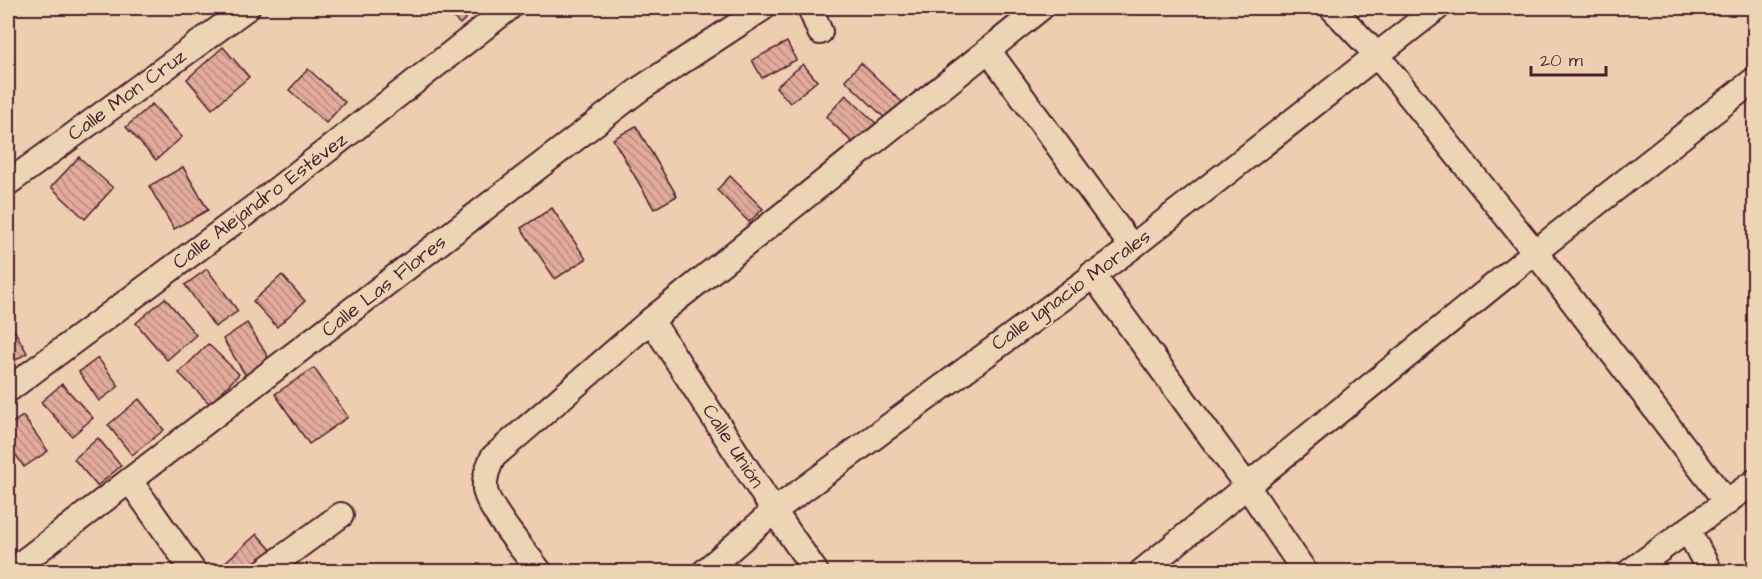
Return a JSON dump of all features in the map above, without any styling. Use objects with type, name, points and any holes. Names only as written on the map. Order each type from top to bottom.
[{"type":"street","name":"Calle Mon Cruz","points":[[8,183],[247,8]]},
{"type":"street","name":"Calle Alejandro Estévez","points":[[8,390],[270,195],[509,8]]},
{"type":"street","name":"Calle Las Flores","points":[[10,572],[640,89],[763,8]]},
{"type":"street","points":[[810,8],[820,32]]},
{"type":"street","points":[[540,572],[493,507],[485,491],[486,473],[493,457],[651,320],[1041,8]]},
{"type":"street","points":[[1332,8],[1376,54],[1535,252],[1727,503]]},
{"type":"street","name":"Calle Ignacio Morales","points":[[704,572],[774,511],[1131,247],[1437,8]]},
{"type":"street","points":[[988,50],[1131,247]]},
{"type":"street","points":[[1141,572],[1535,252],[1755,80]]},
{"type":"street","points":[[1092,274],[1247,486],[1305,572]]},
{"type":"street","name":"Calle Unión","points":[[651,320],[816,572]]},
{"type":"street","points":[[130,481],[194,572]]},
{"type":"street","points":[[1629,572],[1755,482]]},
{"type":"street","points":[[263,572],[341,515]]},
{"type":"street","points":[[1688,530],[1710,572]]},
{"type":"building","points":[[443,8],[476,8],[460,24]]},
{"type":"building","points":[[787,42],[796,60],[762,78],[752,60]]},
{"type":"building","points":[[223,47],[249,77],[212,109],[187,79]]},
{"type":"building","points":[[861,63],[905,105],[889,122],[845,80]]},
{"type":"building","points":[[803,64],[817,81],[790,103],[776,87]]},
{"type":"building","points":[[308,69],[345,102],[326,123],[289,90]]},
{"type":"building","points":[[846,95],[881,128],[860,150],[826,117]]},
{"type":"building","points":[[152,104],[182,137],[156,160],[126,127]]},
{"type":"building","points":[[636,126],[677,196],[654,209],[613,139]]},
{"type":"building","points":[[79,157],[113,188],[85,219],[51,187]]},
{"type":"building","points":[[183,167],[208,210],[174,229],[149,186]]},
{"type":"building","points":[[730,176],[763,209],[749,222],[717,190]]},
{"type":"building","points":[[552,208],[586,259],[555,279],[521,228]]},
{"type":"building","points":[[207,269],[238,311],[215,327],[185,285]]},
{"type":"building","points":[[282,275],[305,301],[277,327],[253,301]]},
{"type":"building","points":[[165,298],[196,335],[167,360],[136,323]]},
{"type":"building","points":[[8,319],[27,353],[8,365]]},
{"type":"building","points":[[247,323],[270,360],[246,376],[223,339]]},
{"type":"building","points":[[208,344],[239,374],[210,404],[179,373]]},
{"type":"building","points":[[98,358],[119,386],[99,401],[79,372]]},
{"type":"building","points":[[314,368],[348,417],[309,444],[275,394]]},
{"type":"building","points":[[62,384],[93,418],[72,436],[41,402]]},
{"type":"building","points":[[139,399],[164,430],[132,455],[108,425]]},
{"type":"building","points":[[23,416],[48,451],[24,467],[8,443],[8,426]]},
{"type":"building","points":[[98,438],[121,466],[97,486],[74,459]]},
{"type":"building","points":[[257,534],[274,553],[252,572],[214,572]]}]
